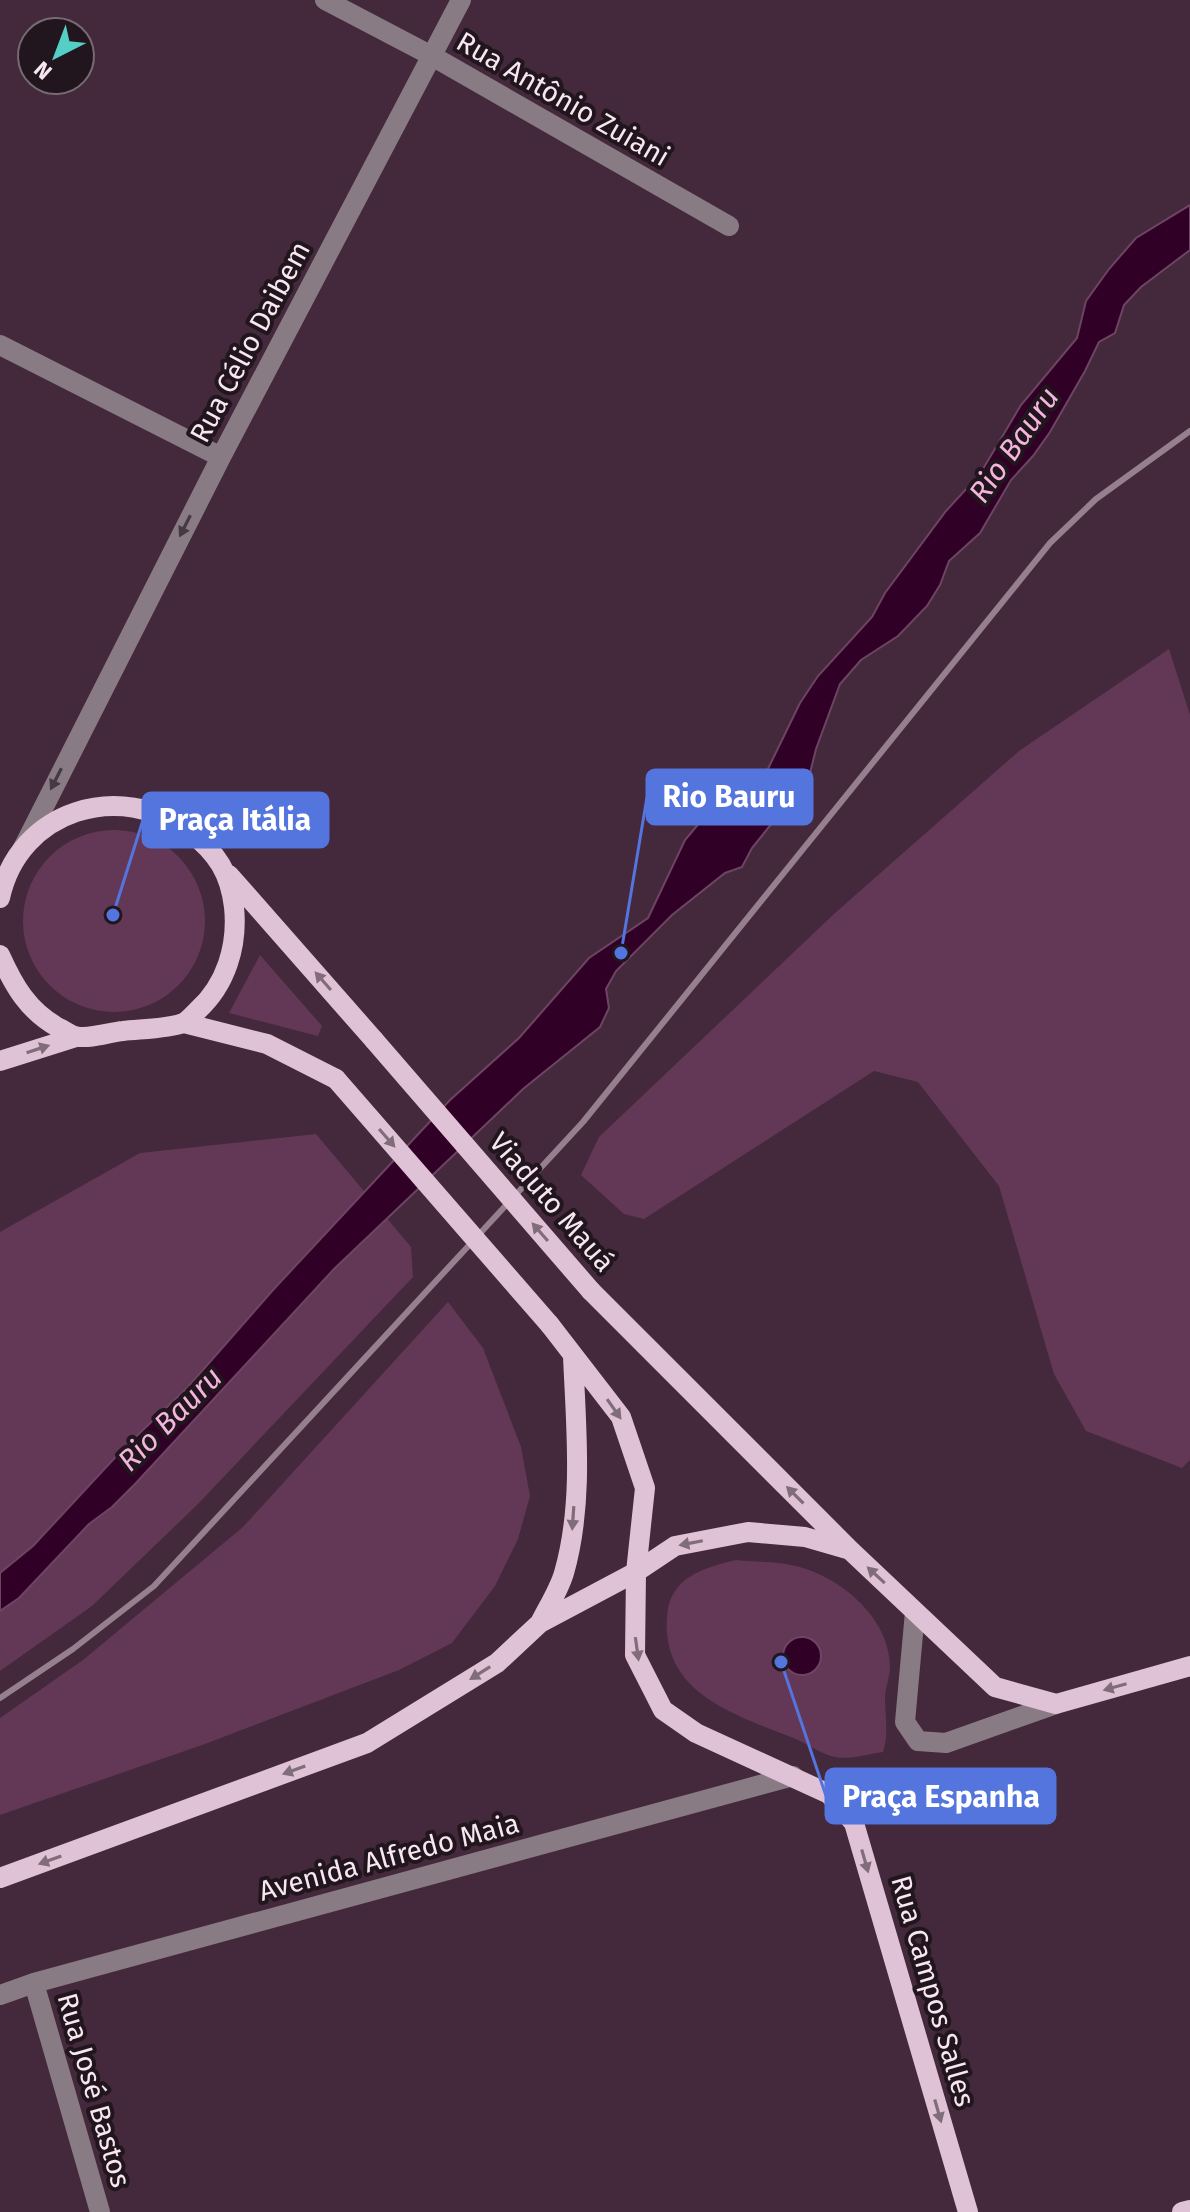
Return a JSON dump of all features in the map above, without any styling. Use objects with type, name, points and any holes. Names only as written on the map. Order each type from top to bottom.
[{"type":"main road","name":"Viaduto Mauá","points":[[0,898],[4,880],[23,848],[54,821],[92,807],[132,806],[171,818],[203,843],[591,1291],[850,1550]]},
{"type":"main road","points":[[184,1023],[208,1001],[226,973],[234,941],[234,909],[228,874]]},
{"type":"main road","points":[[0,955],[16,989],[42,1018],[76,1037]]},
{"type":"main road","points":[[0,1061],[76,1037],[184,1023],[267,1044],[336,1079],[550,1325],[621,1417],[645,1488],[636,1572],[635,1655],[663,1710],[696,1733],[793,1776]]},
{"type":"main road","points":[[540,1623],[563,1576],[573,1531],[577,1450],[573,1356]]},
{"type":"main road","points":[[0,1878],[367,1743],[497,1663],[540,1623],[636,1572],[675,1546],[748,1532],[805,1537],[850,1550],[995,1687],[1056,1704],[1190,1666]]},
{"type":"main road","name":"Rua Campos Salles","points":[[793,1776],[829,1794],[854,1823],[968,2212]]},
{"type":"main road","points":[[1182,2212],[1190,2210]]},
{"type":"street","name":"Rua Antônio Zuiani","points":[[325,0],[432,56],[729,226]]},
{"type":"street","name":"Rua Célio Daibem","points":[[23,848],[221,457],[461,0]]},
{"type":"street","points":[[0,345],[221,457]]},
{"type":"street","points":[[915,1612],[905,1722],[918,1741],[946,1743],[1056,1704]]},
{"type":"street","name":"Avenida Alfredo Maia","points":[[0,1995],[34,1983],[793,1776]]},
{"type":"street","name":"Rua José Bastos","points":[[34,1983],[100,2212]]},
{"type":"shaded area","points":[[1169,649],[1190,715],[1190,1460],[1182,1468],[1086,1431],[1054,1374],[999,1186],[918,1082],[874,1071],[644,1219],[624,1214],[581,1175],[599,1137],[835,913],[1019,751]]},
{"type":"shaded area","points":[[114,830],[149,837],[178,857],[198,886],[205,921],[198,956],[178,985],[149,1005],[114,1012],[79,1005],[50,985],[30,956],[23,921],[30,886],[50,857],[79,837]]},
{"type":"shaded area","points":[[260,955],[322,1026],[318,1036],[229,1013]]},
{"type":"shaded area","points":[[316,1134],[411,1247],[413,1277],[198,1504],[92,1606],[0,1671],[0,1232],[140,1153]]},
{"type":"shaded area","points":[[448,1302],[483,1348],[521,1447],[530,1496],[518,1539],[495,1586],[452,1643],[399,1670],[205,1744],[0,1815],[0,1718],[83,1660],[243,1527]]},
{"type":"shaded area","points":[[736,1560],[784,1564],[809,1570],[843,1588],[871,1615],[888,1649],[890,1667],[885,1694],[883,1752],[846,1758],[829,1755],[724,1709],[688,1682],[676,1664],[668,1642],[669,1603],[681,1583],[690,1576]]},
{"type":"water","points":[[1190,205],[1190,250],[1141,287],[1124,305],[1115,333],[1099,342],[1050,432],[1011,480],[980,533],[949,561],[940,585],[927,606],[898,636],[861,660],[840,684],[809,777],[752,848],[742,867],[725,873],[672,915],[616,971],[606,989],[609,1008],[600,1027],[523,1089],[334,1269],[135,1484],[89,1524],[19,1598],[0,1611],[0,1573],[33,1546],[123,1449],[188,1387],[273,1290],[450,1100],[519,1038],[589,958],[648,918],[685,840],[736,782],[764,777],[800,703],[818,676],[872,617],[885,593],[946,511],[980,474],[1021,405],[1077,338],[1086,301],[1109,269],[1136,238]]},
{"type":"water","points":[[802,1637],[815,1643],[821,1656],[815,1669],[802,1675],[789,1669],[783,1656],[789,1643]]},
{"type":"railway","points":[[0,1698],[73,1649],[154,1586],[583,1122],[1050,543],[1096,499],[1190,431]]},
{"type":"place","name":"Praça Itália","points":[[113,915]]},
{"type":"place","name":"Rio Bauru","points":[[621,953]]},
{"type":"place","name":"Praça Espanha","points":[[781,1662]]}]
